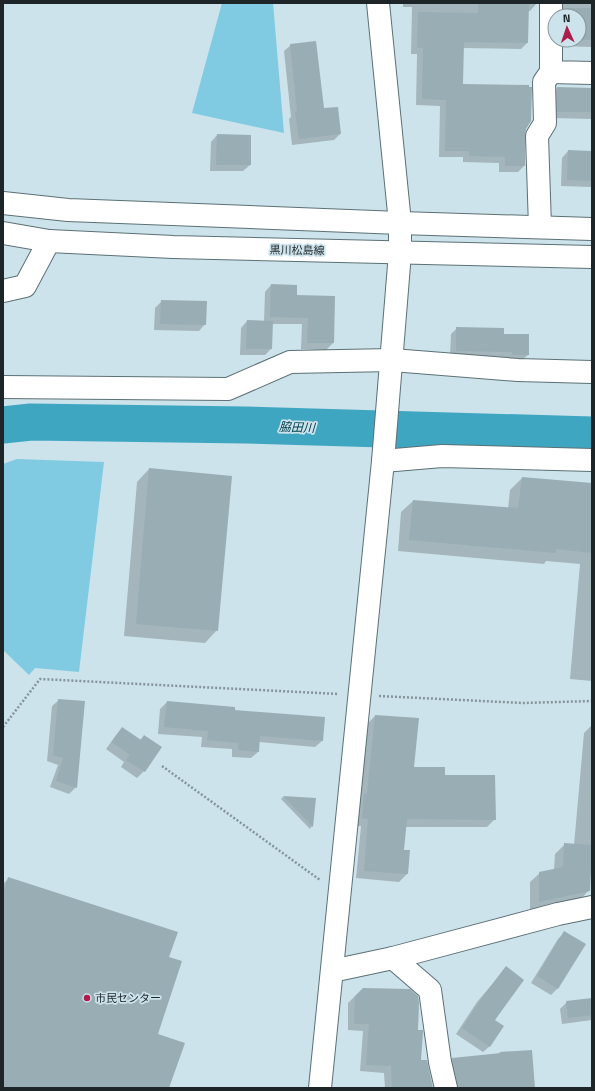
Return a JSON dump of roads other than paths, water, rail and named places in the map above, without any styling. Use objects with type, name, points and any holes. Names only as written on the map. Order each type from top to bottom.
[{"type":"street","points":[[320,1088],[383,460],[400,253],[400,224],[378,3]]},
{"type":"street","points":[[540,227],[537,136],[545,123],[544,82],[551,72],[551,3]]},
{"type":"street","points":[[551,72],[592,74]]},
{"type":"street","points":[[3,203],[68,210],[400,224],[592,229]]},
{"type":"street","name":"黒川松島線","points":[[3,233],[49,240],[173,247],[592,257]]},
{"type":"street","points":[[3,291],[25,286],[49,240]]},
{"type":"street","points":[[3,386],[228,389],[290,362],[392,360],[518,370],[592,372]]},
{"type":"street","points":[[383,460],[442,456],[592,460]]},
{"type":"street","points":[[332,971],[392,958],[558,914],[592,908]]},
{"type":"street","points":[[392,958],[430,990],[440,1062],[446,1088]]},
{"type":"waterway","name":"脇田川","points":[[3,425],[31,422],[245,425],[592,435]]},
{"type":"place","name":"市民センター","points":[[87,998]]}]
